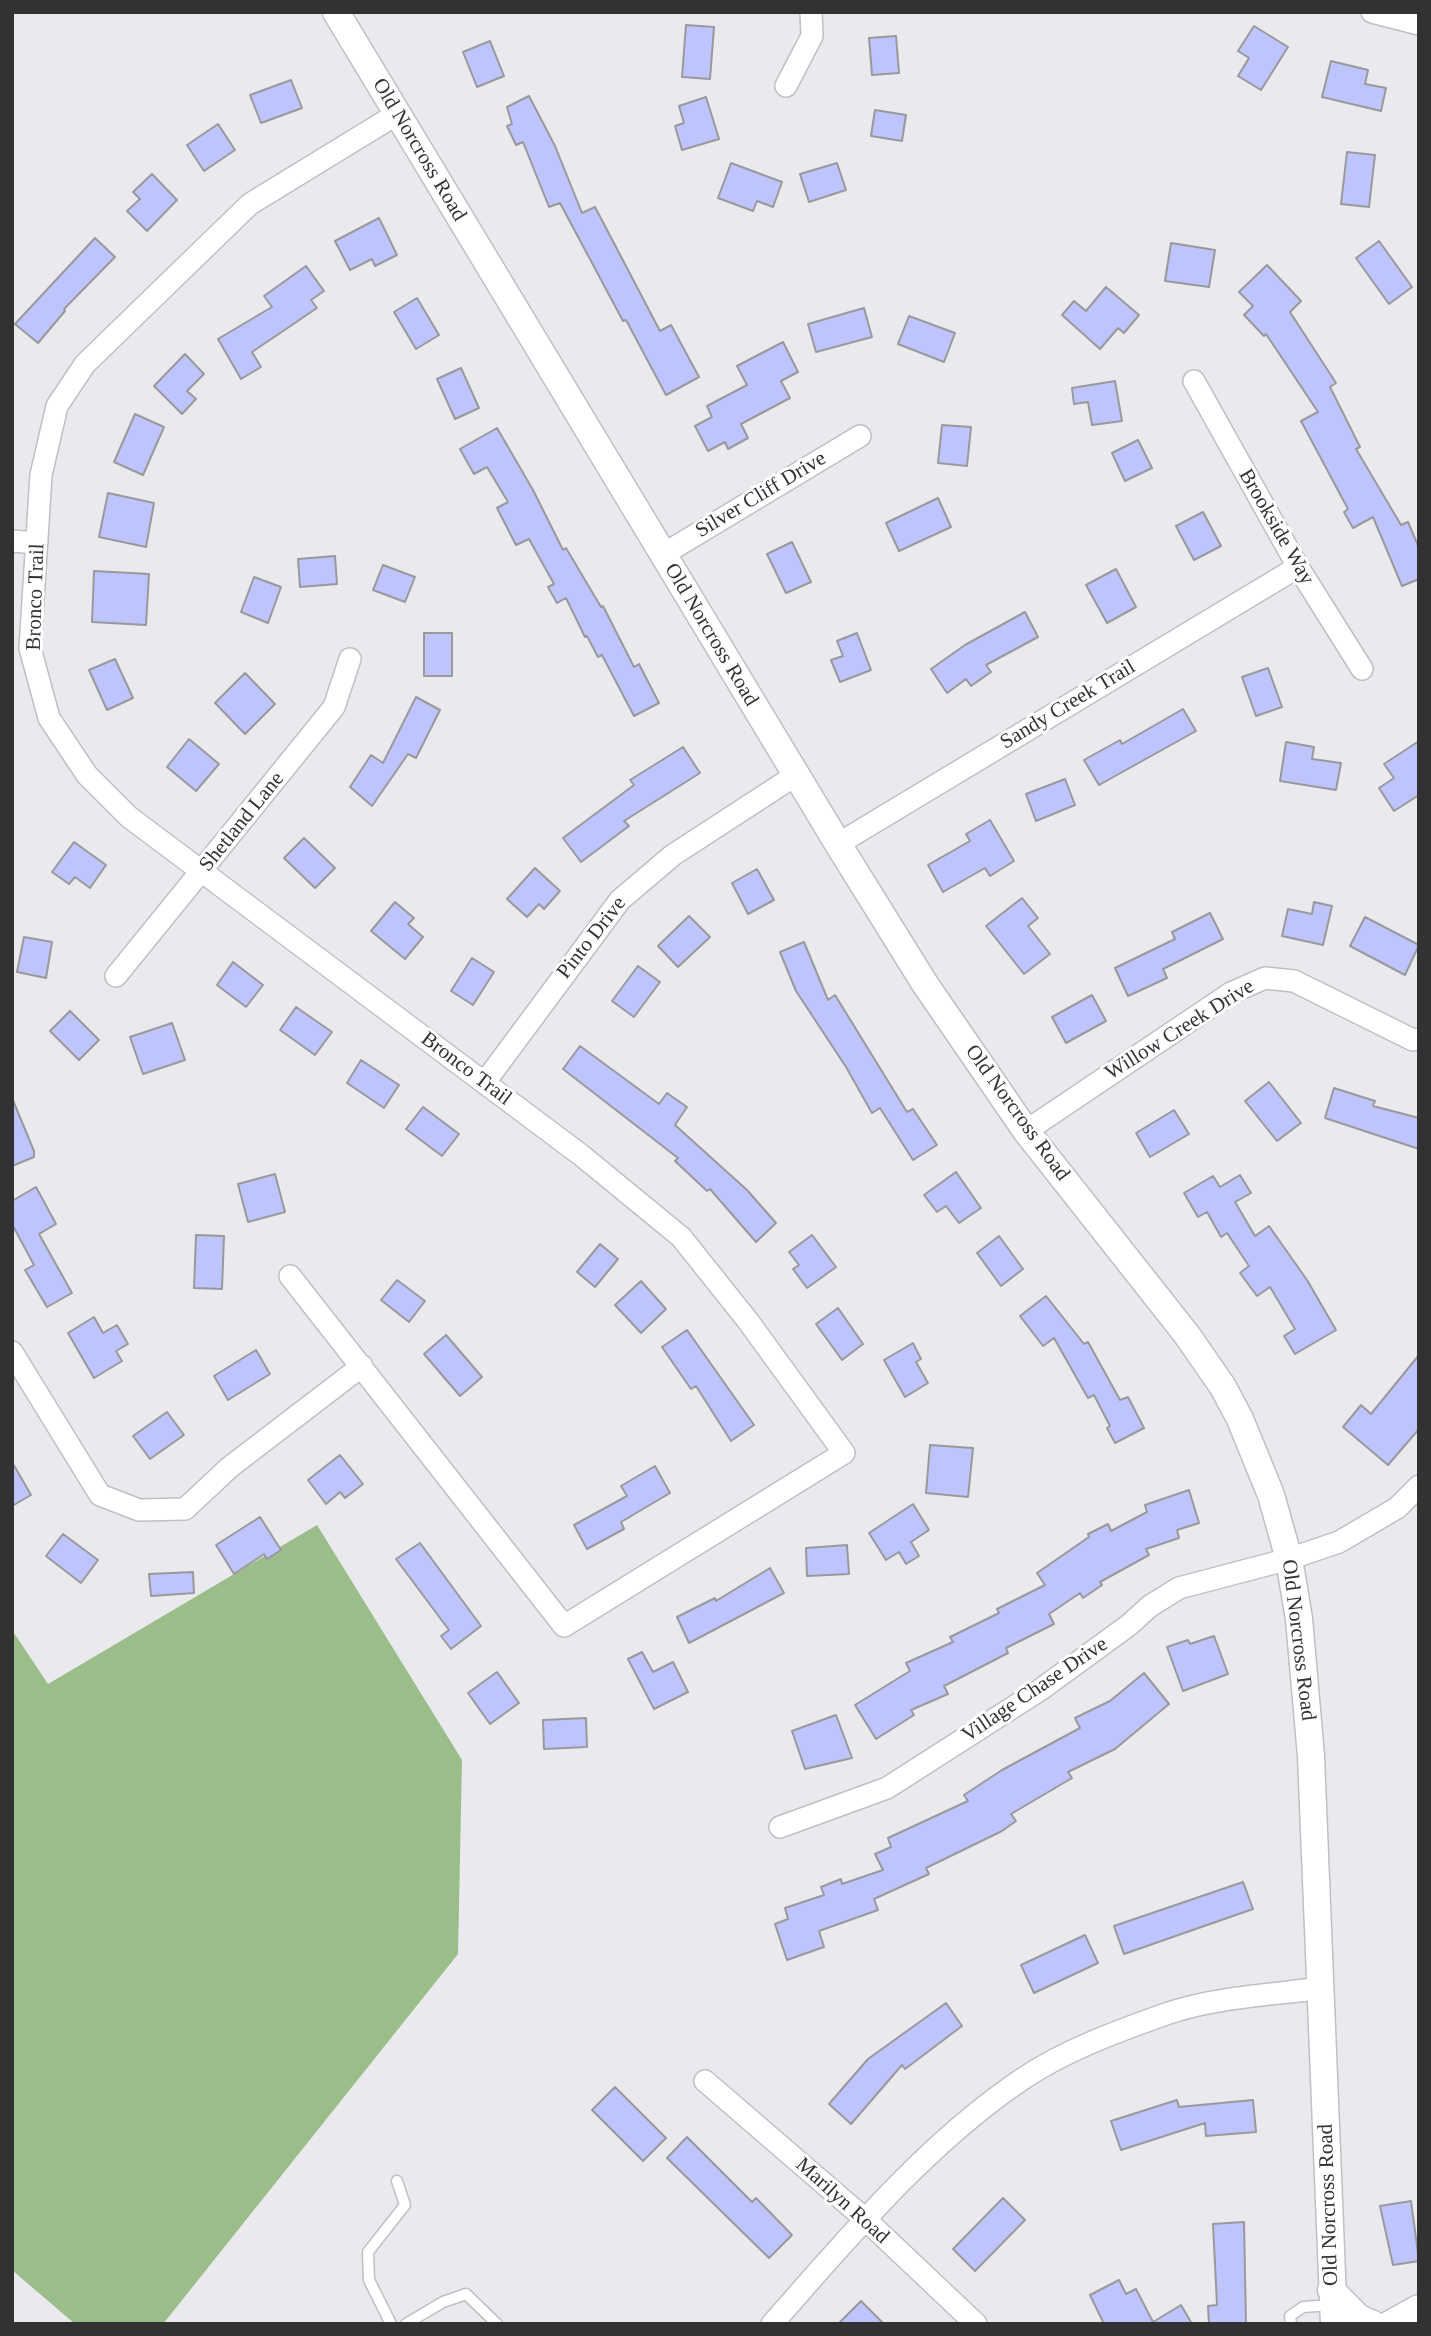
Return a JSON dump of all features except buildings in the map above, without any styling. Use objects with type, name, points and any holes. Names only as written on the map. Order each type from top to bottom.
[{"type":"street","name":"Old Norcross Road","points":[[336,12],[662,555],[925,984],[1026,1130],[1223,1387],[1240,1419],[1270,1495],[1289,1559],[1298,1619],[1311,1756],[1322,1987],[1332,2306]]},
{"type":"street","points":[[786,86],[812,36],[810,12]]},
{"type":"street","points":[[1372,12],[1419,24]]},
{"type":"street","name":"Bronco Trail","points":[[290,1276],[564,1626],[844,1453],[748,1321],[681,1237],[581,1155],[201,873],[130,817],[88,775],[49,718],[30,648],[41,475],[57,407],[85,364],[250,204],[397,114]]},
{"type":"street","name":"Brookside Way","points":[[1194,381],[1298,567],[1362,669]]},
{"type":"street","name":"Silver Cliff Drive","points":[[662,555],[860,436]]},
{"type":"street","points":[[12,541],[37,542]]},
{"type":"street","name":"Sandy Creek Trail","points":[[838,844],[1298,567]]},
{"type":"street","name":"Shetland Lane","points":[[116,976],[334,708],[351,659]]},
{"type":"street","name":"Pinto Drive","points":[[485,1082],[620,900],[673,855],[796,775]]},
{"type":"street","name":"Willow Creek Drive","points":[[1026,1130],[1231,993],[1265,978],[1294,981],[1413,1040],[1419,1039]]},
{"type":"street","points":[[12,1352],[100,1496],[139,1510],[185,1508],[230,1467],[362,1366]]},
{"type":"street","name":"Village Chase Drive","points":[[780,1827],[887,1788],[1040,1689],[1129,1625],[1150,1606],[1179,1588],[1289,1559],[1339,1542],[1397,1508],[1419,1486]]},
{"type":"street","points":[[772,2324],[865,2219],[950,2136],[1022,2079],[1094,2042],[1168,2013],[1322,1987]]},
{"type":"street","name":"Marilyn Road","points":[[705,2081],[865,2219],[976,2324]]},
{"type":"street","points":[[1332,2306],[1373,2324]]},
{"type":"street","points":[[1390,2324],[1419,2308]]},
{"type":"lane","points":[[391,2324],[369,2280],[368,2252],[405,2205],[397,2181]]},
{"type":"lane","points":[[406,2324],[443,2302],[466,2294],[497,2324]]},
{"type":"lane","points":[[1291,2324],[1290,2316],[1303,2307],[1332,2306]]},
{"type":"green space","points":[[317,1525],[462,1760],[458,1954],[163,2324],[75,2324],[12,2270],[12,1630],[48,1684]]}]
